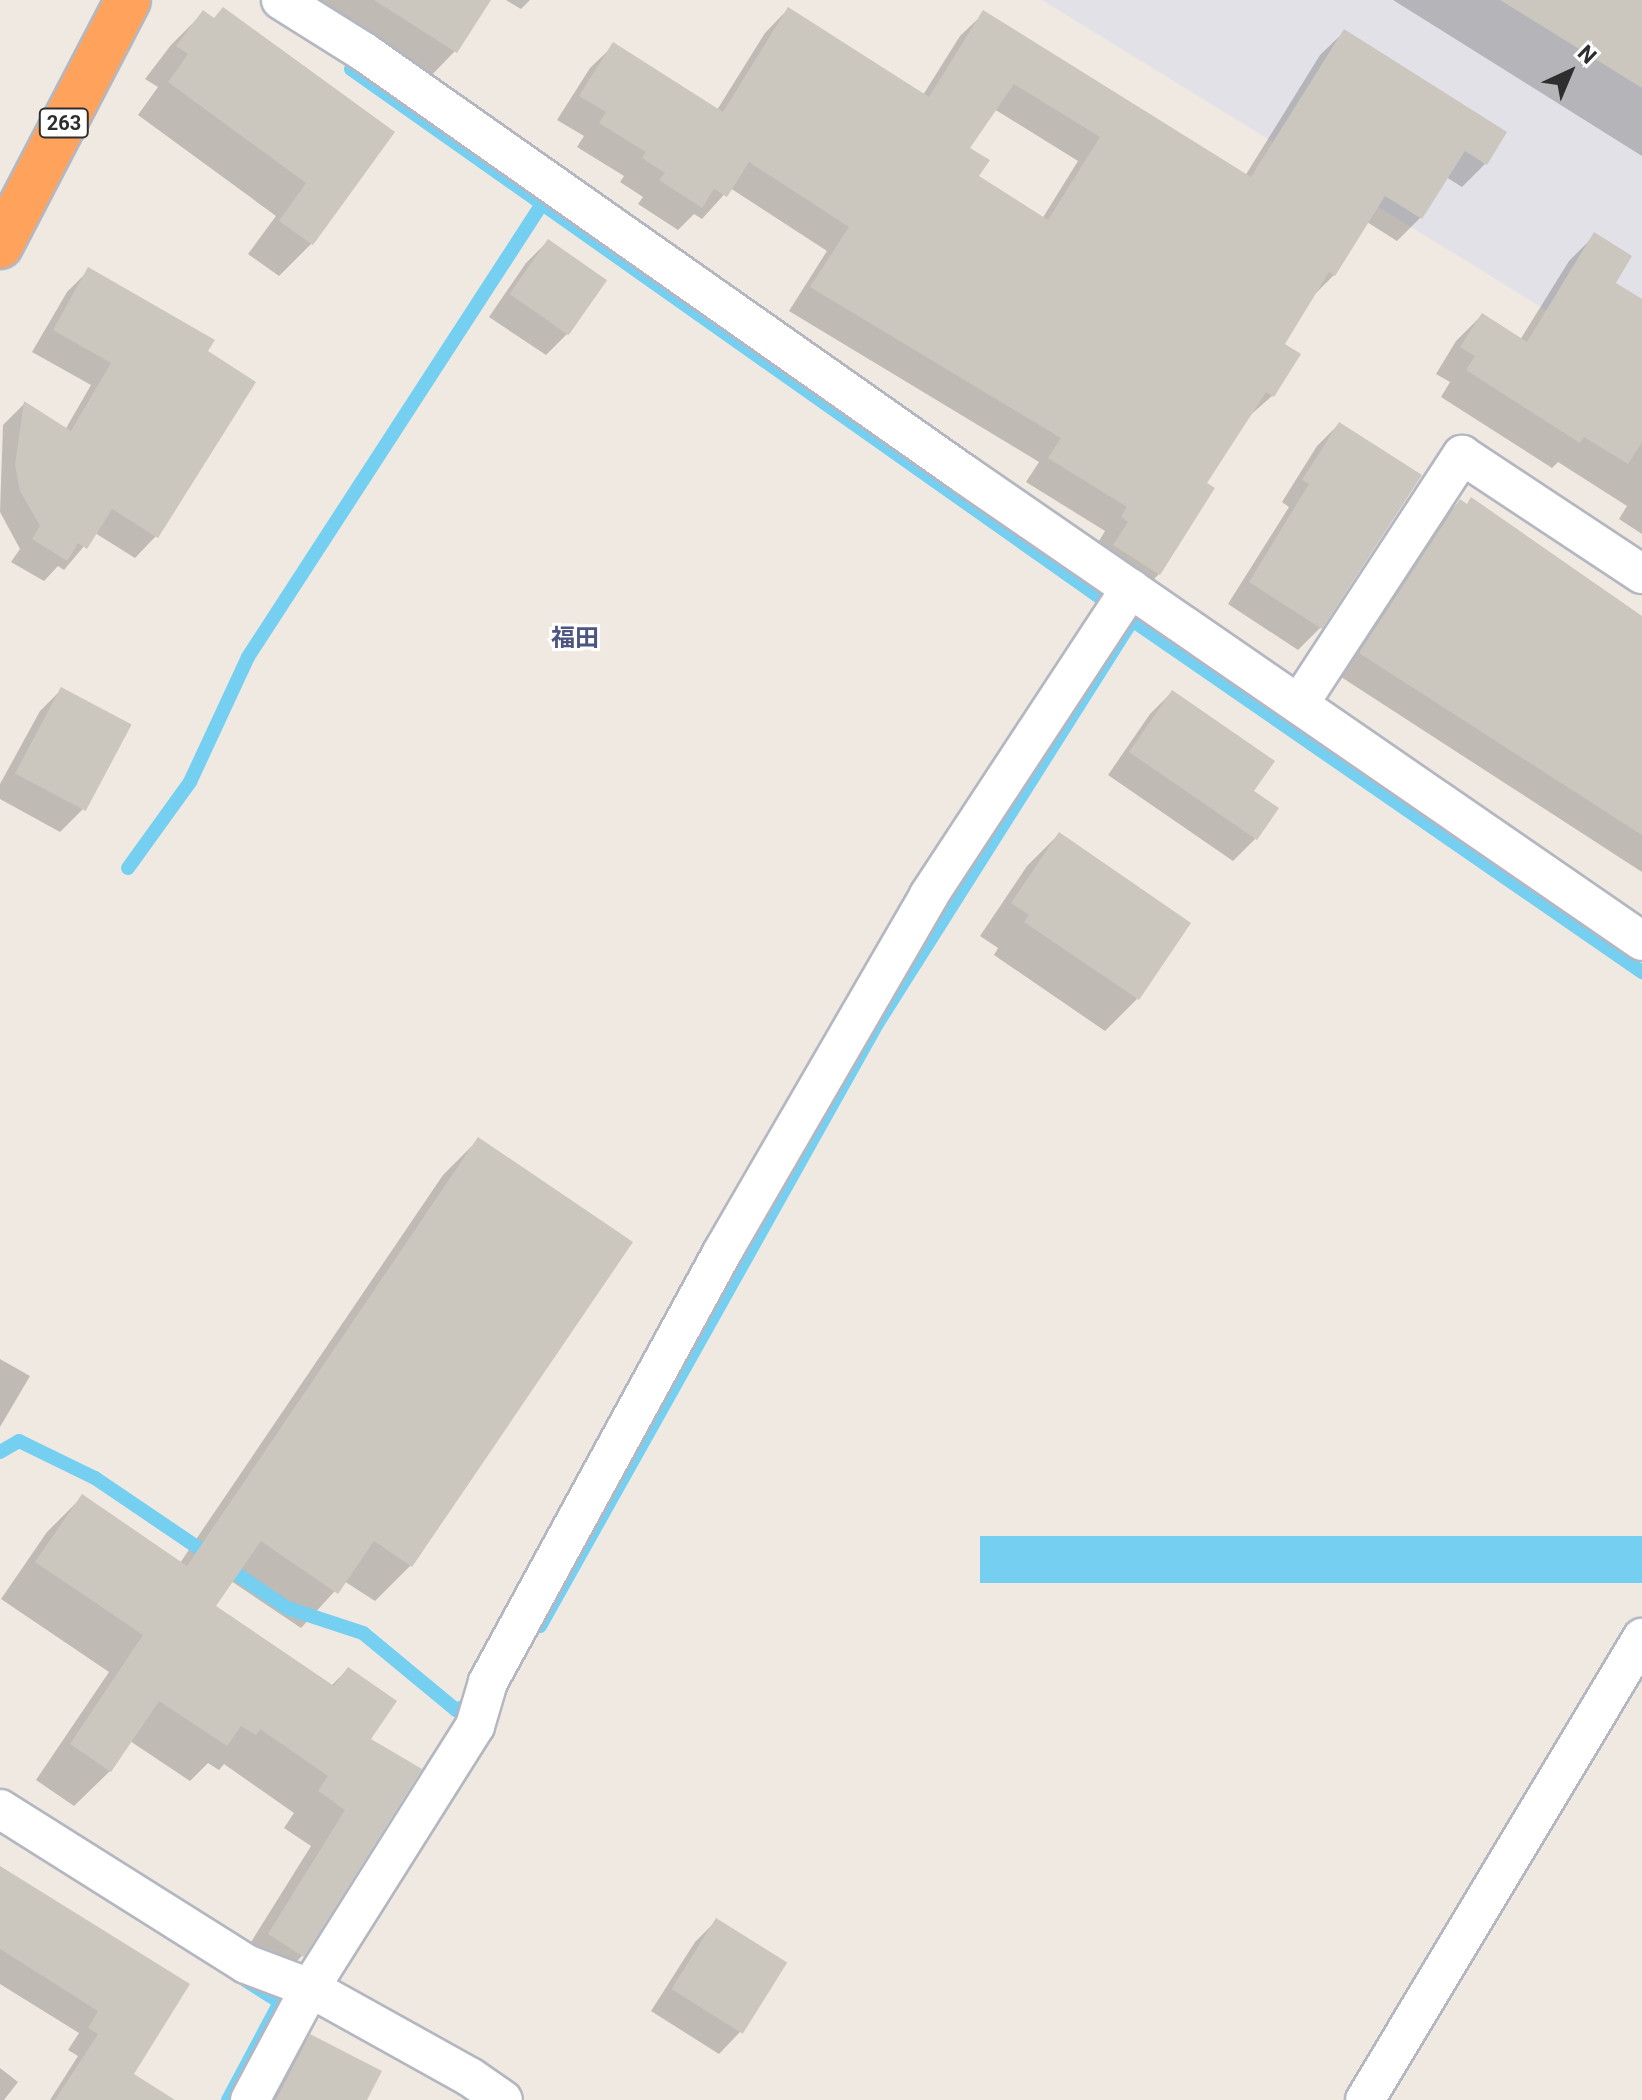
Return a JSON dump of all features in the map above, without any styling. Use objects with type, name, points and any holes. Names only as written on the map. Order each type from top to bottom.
[{"type":"highway","name":"263","points":[[0,246],[128,0]]},
{"type":"street","points":[[281,0],[364,52],[1642,941]]},
{"type":"street","points":[[1299,704],[1462,455],[1642,574]]},
{"type":"street","points":[[250,2100],[310,1988],[475,1726],[488,1682],[723,1251],[929,895],[1131,588]]},
{"type":"street","points":[[1365,2100],[1642,1638]]},
{"type":"street","points":[[0,1809],[246,1964],[310,1988],[470,2077],[503,2100]]},
{"type":"shaded area","points":[[1042,0],[1642,0],[1642,369]]},
{"type":"water","points":[[980,1536],[1642,1536],[1642,1583],[980,1583]]},
{"type":"building","points":[[374,0],[491,0],[457,53]]},
{"type":"building","points":[[1500,0],[1642,0],[1642,88]]},
{"type":"building","points":[[223,7],[395,132],[313,245],[279,221],[306,183],[168,82],[188,54],[176,46],[203,10],[214,18]]},
{"type":"building","points":[[788,7],[929,97],[983,10],[1251,177],[1344,29],[1507,132],[1487,165],[1465,151],[1422,219],[1385,196],[1335,276],[1329,272],[1285,344],[1301,354],[1274,397],[1266,392],[1207,483],[1215,488],[1160,575],[1113,545],[1128,522],[1121,517],[1127,507],[1048,458],[1061,438],[810,287],[849,227],[749,162],[727,197],[714,189],[702,208],[659,180],[665,173],[642,158],[646,152],[599,123],[606,112],[579,96],[613,42],[723,112]],"holes":[[[1014,84],[1100,137],[1048,220],[979,176],[990,160],[970,148]]]},
{"type":"building","points":[[1594,232],[1632,256],[1616,283],[1642,299],[1642,442],[1628,464],[1584,437],[1580,443],[1466,370],[1475,356],[1460,347],[1482,313],[1527,342]]},
{"type":"building","points":[[548,239],[607,280],[569,335],[510,294]]},
{"type":"building","points":[[88,267],[215,340],[208,351],[256,382],[158,538],[112,509],[87,549],[78,543],[67,561],[32,539],[40,526],[20,491],[15,465],[24,401],[71,431],[111,363],[53,330]]},
{"type":"building","points":[[1339,422],[1422,475],[1322,629],[1249,582],[1309,484],[1302,480]]},
{"type":"building","points":[[1471,497],[1642,616],[1642,835],[1359,653],[1460,499],[1467,504]]},
{"type":"building","points":[[61,687],[132,725],[86,811],[15,774]]},
{"type":"building","points":[[1172,690],[1275,761],[1254,791],[1279,808],[1257,840],[1129,752]]},
{"type":"building","points":[[1059,832],[1191,923],[1139,1000],[1024,922],[1029,915],[1011,903]]},
{"type":"building","points":[[478,1137],[633,1242],[412,1567],[374,1541],[338,1594],[261,1541],[216,1606],[334,1686],[348,1667],[397,1701],[371,1739],[422,1769],[304,1957],[268,1934],[345,1810],[318,1791],[328,1776],[260,1729],[256,1735],[241,1726],[227,1746],[159,1701],[111,1772],[70,1744],[143,1635],[35,1562],[82,1494],[187,1566]]},
{"type":"building","points":[[0,1866],[190,1984],[134,2074],[175,2100],[55,2100],[98,2034],[88,2028],[98,2011],[0,1949]]},
{"type":"building","points":[[716,1918],[787,1963],[743,2034],[671,1989]]},
{"type":"building","points":[[310,2034],[382,2071],[367,2100],[276,2100]]},
{"type":"waterway","points":[[351,69],[1132,620],[1642,972]]},
{"type":"waterway","points":[[128,868],[190,782],[248,657],[542,204]]},
{"type":"waterway","points":[[540,1626],[877,1024],[1132,620]]},
{"type":"waterway","points":[[0,1452],[19,1441],[95,1478],[287,1608],[363,1633],[456,1710],[475,1702]]},
{"type":"waterway","points":[[228,2100],[280,2002],[245,1980]]},
{"type":"district","name":"福田","points":[[575,639]]}]
